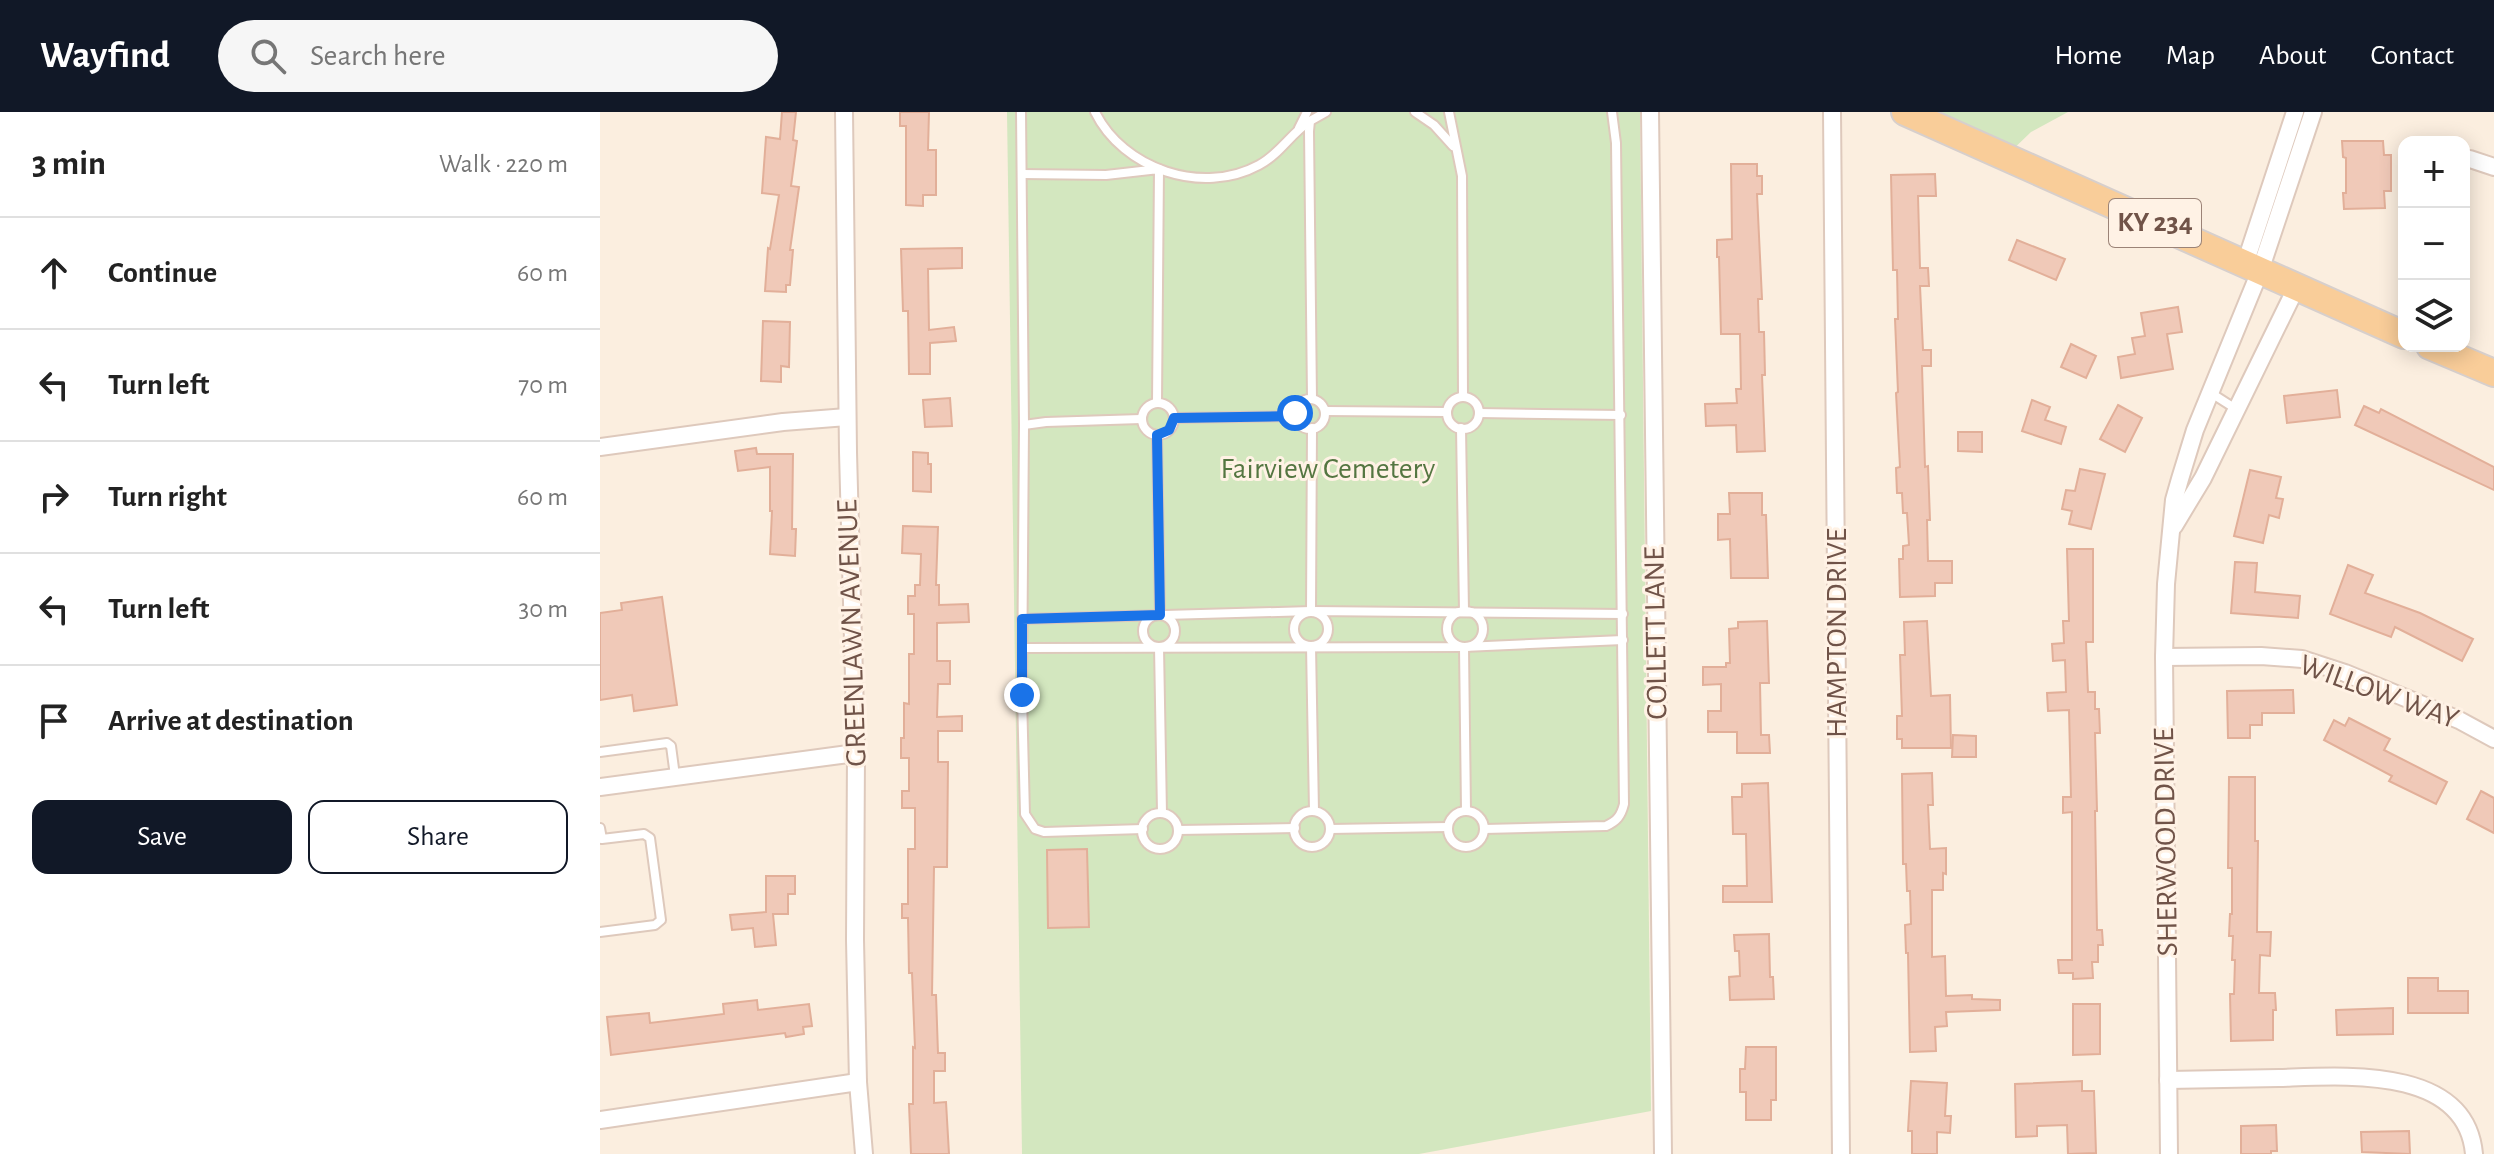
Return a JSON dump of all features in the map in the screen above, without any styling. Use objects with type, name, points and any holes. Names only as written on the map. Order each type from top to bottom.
[{"type":"main road","name":"KY 234","points":[[1905,112],[2398,332]]},
{"type":"main road","points":[[2444,352],[2494,373]]},
{"type":"street","name":"GREENLAWN AVENUE","points":[[844,112],[847,417],[856,753],[855,940],[858,1082],[864,1154]]},
{"type":"street","name":"COLLETT LANE","points":[[1650,112],[1663,1154]]},
{"type":"street","name":"HAMPTON DRIVE","points":[[1832,112],[1841,1154]]},
{"type":"street","points":[[2252,267],[2295,112]]},
{"type":"street","points":[[2252,267],[2313,112]]},
{"type":"street","points":[[2470,159],[2494,167]]},
{"type":"street","name":"SHERWOOD DRIVE","points":[[2169,1154],[2164,657],[2171,530],[2174,500],[2195,430],[2252,267]]},
{"type":"street","name":"SHERWOOD DRIVE","points":[[2171,530],[2203,478],[2296,288]]},
{"type":"street","points":[[600,447],[783,422],[847,417]]},
{"type":"street","name":"WILLOW WAY","points":[[2164,657],[2261,656],[2302,659],[2431,708],[2494,739]]},
{"type":"street","points":[[600,787],[856,753]]},
{"type":"street","points":[[2168,1080],[2324,1077],[2402,1082],[2445,1100],[2457,1112],[2473,1143],[2474,1154]]},
{"type":"street","points":[[600,1120],[858,1082]]},
{"type":"lane","points":[[1021,112],[1025,814],[1035,829],[1054,832],[1143,829]]},
{"type":"lane","points":[[1095,112],[1119,144],[1142,162],[1195,178],[1246,170],[1261,164],[1276,153],[1309,117],[1326,112]]},
{"type":"lane","points":[[1415,112],[1434,125],[1459,152]]},
{"type":"lane","points":[[1449,112],[1462,176],[1463,397]]},
{"type":"lane","points":[[1484,829],[1594,828],[1614,822],[1624,804],[1621,415],[1616,143],[1612,112]]},
{"type":"lane","points":[[1309,117],[1312,399]]},
{"type":"lane","points":[[1022,174],[1106,175],[1159,169]]},
{"type":"lane","points":[[1157,403],[1159,169]]},
{"type":"lane","points":[[2210,393],[2236,409]]},
{"type":"lane","points":[[1463,397],[1473,401],[1479,413],[1473,425],[1461,428],[1450,422],[1447,412],[1452,401],[1463,397]]},
{"type":"lane","points":[[1312,399],[1320,403],[1325,411],[1323,421],[1312,428],[1301,426],[1295,416],[1300,402],[1312,399]]},
{"type":"lane","points":[[1157,403],[1169,407],[1174,418],[1169,430],[1157,435],[1146,430],[1141,419],[1145,409],[1157,403]]},
{"type":"lane","points":[[1325,411],[1447,412]]},
{"type":"lane","points":[[1479,413],[1621,415]]},
{"type":"lane","points":[[1174,418],[1295,416]]},
{"type":"lane","points":[[1024,425],[1074,420],[1141,419]]},
{"type":"lane","points":[[1311,611],[1312,428]]},
{"type":"lane","points":[[1461,428],[1464,611]]},
{"type":"lane","points":[[1157,435],[1160,615]]},
{"type":"lane","points":[[1022,619],[1311,611],[1623,614]]},
{"type":"lane","points":[[1311,611],[1324,617],[1328,626],[1324,640],[1311,646],[1299,642],[1294,631],[1297,619],[1311,611]]},
{"type":"lane","points":[[1464,611],[1477,616],[1483,629],[1477,642],[1464,647],[1453,642],[1447,627],[1453,616],[1464,611]]},
{"type":"lane","points":[[1160,615],[1171,620],[1175,631],[1170,642],[1159,647],[1147,642],[1142,630],[1148,619],[1160,615]]},
{"type":"lane","points":[[1023,648],[1464,647],[1623,640]]},
{"type":"lane","points":[[1311,646],[1314,811]]},
{"type":"lane","points":[[1159,647],[1162,813]]},
{"type":"lane","points":[[1464,647],[1466,811]]},
{"type":"lane","points":[[600,752],[667,743],[671,746],[675,776]]},
{"type":"lane","points":[[1314,811],[1326,818],[1330,829],[1322,843],[1310,846],[1299,840],[1295,828],[1300,815],[1314,811]]},
{"type":"lane","points":[[1466,811],[1478,816],[1484,829],[1478,842],[1467,847],[1453,841],[1448,827],[1452,817],[1466,811]]},
{"type":"lane","points":[[1162,813],[1175,820],[1178,830],[1173,844],[1160,848],[1147,842],[1143,829],[1151,815],[1162,813]]},
{"type":"lane","points":[[1330,829],[1448,827]]},
{"type":"lane","points":[[600,828],[601,839],[644,834],[650,838],[661,920],[655,925],[600,932]]},
{"type":"lane","points":[[1178,830],[1295,828]]},
{"type":"green space","name":"Fairview Cemetery","points":[[1007,112],[1640,112],[1651,1111],[1419,1154],[1022,1154]]},
{"type":"green space","points":[[1902,112],[2068,112],[2031,132],[2005,157]]},
{"type":"building","points":[[782,112],[796,112],[793,140],[797,141],[791,186],[799,187],[790,250],[793,250],[790,285],[786,285],[786,292],[765,291],[768,248],[779,195],[762,193],[766,137],[780,139]]},
{"type":"building","points":[[900,112],[929,112],[928,150],[936,150],[936,195],[923,195],[923,206],[906,205],[906,126],[900,126]]},
{"type":"building","points":[[2342,141],[2383,141],[2384,155],[2391,155],[2391,191],[2384,191],[2385,208],[2344,209],[2346,158],[2343,157]]},
{"type":"building","points":[[1731,164],[1757,164],[1757,176],[1762,176],[1762,194],[1757,194],[1762,299],[1758,299],[1759,332],[1764,332],[1765,451],[1737,452],[1736,425],[1706,426],[1705,404],[1737,403],[1736,389],[1741,389],[1740,334],[1721,334],[1717,257],[1717,240],[1732,239]]},
{"type":"building","points":[[1935,174],[1936,196],[1918,196],[1920,268],[1928,268],[1929,286],[1920,286],[1923,350],[1931,350],[1931,366],[1922,366],[1930,520],[1927,520],[1928,561],[1952,561],[1952,583],[1935,583],[1935,596],[1900,597],[1899,559],[1903,559],[1903,546],[1909,545],[1907,513],[1903,513],[1902,493],[1897,493],[1896,468],[1900,467],[1895,319],[1898,319],[1897,270],[1893,270],[1891,175]]},
{"type":"building","points":[[2017,240],[2065,259],[2056,280],[2009,260]]},
{"type":"building","points":[[962,248],[962,268],[928,269],[929,330],[954,327],[956,341],[930,343],[930,374],[909,374],[908,311],[903,311],[901,249]]},
{"type":"building","points":[[2178,307],[2182,332],[2167,334],[2173,369],[2121,378],[2118,357],[2135,354],[2132,338],[2145,336],[2141,313]]},
{"type":"building","points":[[763,321],[790,322],[789,367],[781,366],[781,382],[761,381]]},
{"type":"building","points":[[2071,344],[2096,356],[2086,378],[2061,367]]},
{"type":"building","points":[[2337,390],[2340,417],[2287,423],[2284,396]]},
{"type":"building","points":[[950,398],[952,426],[925,427],[923,400]]},
{"type":"building","points":[[2032,400],[2050,407],[2045,420],[2066,427],[2061,444],[2022,431]]},
{"type":"building","points":[[2118,405],[2142,418],[2125,452],[2100,439]]},
{"type":"building","points":[[2364,406],[2379,413],[2381,409],[2494,467],[2494,490],[2355,425]]},
{"type":"building","points":[[1958,432],[1982,432],[1982,452],[1958,451]]},
{"type":"building","points":[[756,448],[757,454],[793,454],[792,529],[796,529],[795,556],[770,554],[770,467],[738,471],[735,451]]},
{"type":"building","points":[[913,452],[928,453],[931,492],[913,491]]},
{"type":"building","points":[[2080,469],[2105,474],[2091,529],[2069,524],[2072,511],[2062,509],[2066,490],[2075,491]]},
{"type":"building","points":[[2250,470],[2281,477],[2276,498],[2283,499],[2279,518],[2269,515],[2263,543],[2234,536]]},
{"type":"building","points":[[1729,493],[1762,493],[1762,515],[1766,515],[1768,578],[1731,578],[1730,539],[1718,540],[1718,514],[1730,514]]},
{"type":"building","points":[[903,526],[938,527],[936,585],[939,585],[939,605],[968,604],[969,622],[937,623],[937,661],[950,661],[950,684],[938,684],[937,717],[962,716],[962,731],[938,731],[938,762],[948,762],[947,867],[934,867],[932,995],[936,995],[938,1053],[945,1053],[945,1071],[934,1071],[934,1103],[946,1102],[949,1154],[911,1154],[909,1104],[913,1104],[915,1048],[908,918],[902,918],[902,904],[908,904],[908,849],[915,849],[915,808],[902,808],[902,791],[909,791],[909,758],[901,758],[901,738],[904,738],[904,703],[909,704],[909,654],[914,654],[914,614],[908,614],[908,596],[915,596],[915,585],[920,585],[921,554],[902,553]]},
{"type":"building","points":[[2067,549],[2093,549],[2093,642],[2086,642],[2088,692],[2095,692],[2095,709],[2099,709],[2100,733],[2095,733],[2097,930],[2102,930],[2103,945],[2098,945],[2098,962],[2092,962],[2093,978],[2073,979],[2073,973],[2059,973],[2058,960],[2072,960],[2072,812],[2063,813],[2063,797],[2071,797],[2069,710],[2048,711],[2047,693],[2066,692],[2065,660],[2053,661],[2052,644],[2064,643],[2063,621],[2069,621]]},
{"type":"building","points":[[2235,562],[2257,563],[2255,592],[2300,596],[2298,618],[2231,613]]},
{"type":"building","points":[[2348,565],[2373,575],[2365,593],[2420,613],[2473,639],[2462,661],[2395,627],[2391,637],[2330,614]]},
{"type":"building","points":[[662,597],[677,705],[634,711],[632,695],[600,700],[600,613],[622,610],[621,603]]},
{"type":"building","points":[[1767,621],[1769,683],[1760,683],[1761,735],[1769,735],[1770,753],[1737,753],[1737,732],[1708,732],[1708,711],[1721,711],[1721,684],[1703,685],[1703,667],[1726,667],[1726,663],[1730,663],[1729,629],[1738,628],[1738,622]]},
{"type":"building","points":[[1927,621],[1931,696],[1950,695],[1951,748],[1902,748],[1902,739],[1897,739],[1897,716],[1902,716],[1900,655],[1905,655],[1904,622]]},
{"type":"building","points":[[2293,690],[2294,713],[2262,713],[2262,725],[2250,725],[2250,738],[2228,738],[2227,691]]},
{"type":"building","points":[[2349,718],[2390,739],[2384,750],[2447,782],[2436,804],[2389,781],[2392,776],[2324,740],[2334,720],[2345,726]]},
{"type":"building","points":[[1953,735],[1976,736],[1976,757],[1952,757]]},
{"type":"building","points":[[1932,773],[1933,805],[1928,805],[1930,849],[1946,848],[1946,874],[1943,873],[1943,890],[1932,890],[1932,957],[1945,956],[1946,996],[1972,995],[1972,999],[2000,1000],[2000,1010],[1946,1012],[1947,1026],[1935,1027],[1936,1051],[1910,1052],[1905,925],[1911,924],[1910,891],[1907,891],[1906,864],[1903,864],[1902,774]]},
{"type":"building","points":[[2229,777],[2255,777],[2257,932],[2271,932],[2270,956],[2260,955],[2259,993],[2275,993],[2273,1040],[2231,1041],[2230,994],[2234,994],[2235,960],[2232,960],[2233,936],[2229,936],[2232,868],[2228,868]]},
{"type":"building","points":[[1768,783],[1772,902],[1723,902],[1723,886],[1747,886],[1746,834],[1733,834],[1732,797],[1742,797],[1742,784]]},
{"type":"building","points":[[2481,791],[2494,798],[2494,833],[2467,819]]},
{"type":"building","points":[[1087,849],[1089,927],[1048,928],[1047,850]]},
{"type":"building","points":[[766,876],[795,876],[795,894],[788,894],[788,914],[773,914],[776,945],[755,947],[753,928],[732,930],[730,915],[766,912]]},
{"type":"building","points":[[1769,934],[1774,999],[1730,1000],[1729,977],[1740,976],[1739,951],[1735,951],[1734,935]]},
{"type":"building","points":[[2408,978],[2438,978],[2438,991],[2468,991],[2468,1013],[2408,1013]]},
{"type":"building","points":[[757,1000],[758,1010],[809,1004],[812,1026],[803,1027],[804,1034],[786,1037],[785,1033],[611,1055],[607,1017],[649,1013],[650,1023],[724,1014],[723,1004]]},
{"type":"building","points":[[2073,1004],[2100,1004],[2100,1054],[2073,1055]]},
{"type":"building","points":[[2393,1008],[2393,1034],[2337,1035],[2336,1010]]},
{"type":"building","points":[[1746,1047],[1776,1047],[1776,1100],[1771,1100],[1771,1120],[1746,1120],[1746,1092],[1740,1092],[1740,1069],[1745,1069]]},
{"type":"building","points":[[1911,1081],[1947,1083],[1945,1116],[1951,1116],[1950,1133],[1937,1132],[1937,1154],[1912,1154],[1912,1131],[1908,1131]]},
{"type":"building","points":[[2082,1081],[2082,1091],[2094,1091],[2096,1153],[2068,1154],[2067,1125],[2037,1126],[2037,1136],[2016,1137],[2015,1084]]},
{"type":"building","points":[[2276,1125],[2277,1151],[2271,1151],[2271,1154],[2241,1154],[2241,1126]]},
{"type":"building","points":[[2409,1131],[2410,1154],[2362,1152],[2361,1132]]},
{"type":"route","points":[[1022,695],[1022,619],[1160,615],[1157,435],[1169,430],[1174,418],[1295,416],[1295,413]]}]
